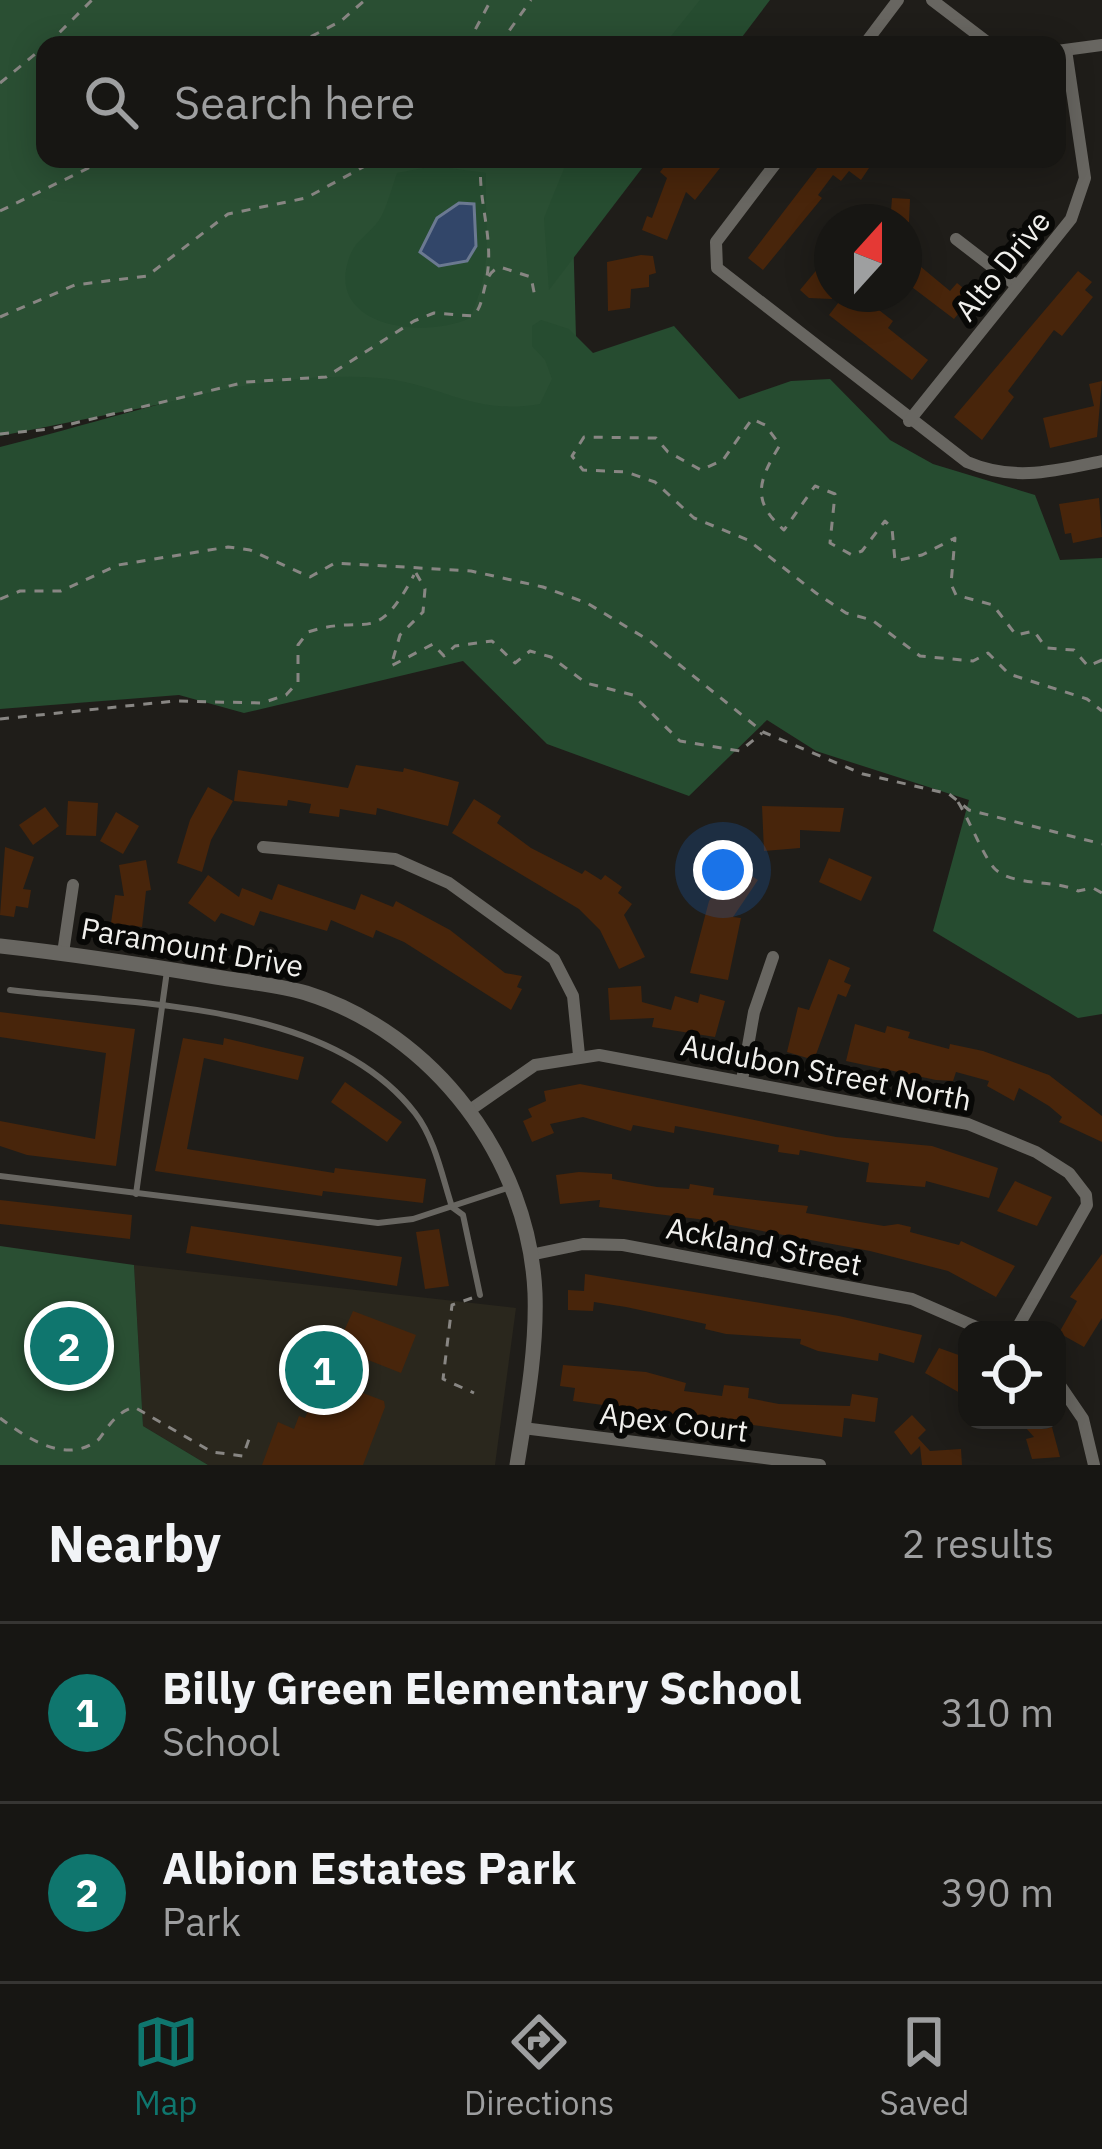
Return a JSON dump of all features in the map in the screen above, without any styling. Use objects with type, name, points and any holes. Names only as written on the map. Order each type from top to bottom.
[{"type":"street","points":[[871,36],[898,0]]},
{"type":"street","points":[[932,0],[979,36]]},
{"type":"street","points":[[1066,50],[1102,45]]},
{"type":"street","name":"Alto Drive","points":[[909,421],[1071,219],[1084,188],[1066,76]]},
{"type":"street","points":[[772,168],[716,242],[717,268],[909,421],[986,470],[1039,475],[1102,461]]},
{"type":"street","points":[[956,239],[1017,286]]},
{"type":"street","points":[[263,847],[395,859],[448,883],[554,959],[573,996],[578,1054]]},
{"type":"street","points":[[63,953],[73,885]]},
{"type":"street","name":"Paramount Drive","points":[[0,946],[302,992],[338,1005],[430,1065],[470,1110],[512,1186],[530,1255],[534,1329],[517,1465]]},
{"type":"street","points":[[742,1079],[754,1012],[773,957]]},
{"type":"street","name":"Audubon Street North","points":[[470,1110],[535,1065],[578,1054],[742,1079],[968,1124],[1019,1143],[1069,1173],[1086,1195],[1084,1216],[1021,1321]]},
{"type":"street","name":"Ackland Street","points":[[530,1255],[584,1244],[622,1245],[912,1299],[962,1321]]},
{"type":"street","points":[[1066,1395],[1083,1419],[1094,1465]]},
{"type":"street","name":"Apex Court","points":[[523,1428],[820,1465]]},
{"type":"lane","points":[[136,1194],[168,969]]},
{"type":"lane","points":[[10,990],[283,1026],[370,1072],[419,1119],[452,1207],[463,1215],[480,1295]]},
{"type":"lane","points":[[0,1176],[378,1222],[452,1207],[512,1186]]},
{"type":"path","points":[[56,36],[92,0]]},
{"type":"path","points":[[312,36],[341,21],[365,0]]},
{"type":"path","points":[[470,36],[491,0]]},
{"type":"path","points":[[505,36],[531,0]]},
{"type":"path","points":[[0,83],[36,54]]},
{"type":"path","points":[[0,212],[89,168]]},
{"type":"path","points":[[0,317],[75,286],[147,276],[228,214],[306,198],[361,168]]},
{"type":"path","points":[[0,434],[50,429],[246,382],[340,373],[414,321],[434,313],[473,316],[482,307],[491,244],[483,216],[481,168]]},
{"type":"path","points":[[487,278],[500,267],[524,274],[536,284],[535,296]]},
{"type":"path","points":[[1102,660],[1088,666],[1074,650],[1046,648],[1034,631],[1016,635],[993,604],[956,596],[951,584],[955,538],[922,555],[895,561],[892,528],[885,521],[862,551],[852,555],[830,543],[835,494],[815,486],[784,530],[760,503],[757,492],[780,445],[765,424],[752,419],[723,460],[701,470],[649,436],[584,437],[576,445],[572,456],[583,470],[626,472],[656,482],[694,518],[748,540],[816,593],[846,613],[872,620],[920,656],[973,661],[988,653],[1009,674],[1087,699],[1102,711]]},
{"type":"path","points":[[0,599],[20,591],[61,591],[118,565],[228,547],[250,550],[310,577],[335,563],[418,572],[471,571],[587,603],[650,641],[763,732],[863,774],[926,785],[970,810],[1102,844]]},
{"type":"path","points":[[0,719],[175,700],[275,701],[298,682],[302,638],[316,629],[363,628],[382,618],[404,600],[418,572]]},
{"type":"path","points":[[418,572],[424,589],[423,612],[400,634],[391,666],[433,644],[444,656],[455,646],[492,641],[515,663],[530,650],[550,657],[586,683],[633,695],[680,741],[740,752],[763,732]]},
{"type":"path","points":[[957,800],[995,868],[1018,878],[1057,881],[1078,891],[1093,888],[1102,893]]},
{"type":"path","points":[[474,1393],[442,1379],[452,1306],[480,1295]]},
{"type":"path","points":[[0,1418],[46,1452],[68,1458],[92,1448],[119,1412],[134,1408],[212,1452],[243,1456]]},
{"type":"path","points":[[241,1465],[249,1438]]},
{"type":"shaded area","points":[[134,1265],[516,1308],[495,1465],[208,1465],[143,1426]]},
{"type":"green space","points":[[0,0],[714,0],[682,36],[36,36],[36,168],[571,168],[578,409],[564,429],[252,386],[0,436]]},
{"type":"green space","points":[[700,0],[770,0],[743,36],[671,36]]},
{"type":"green space","points":[[449,168],[486,173],[487,246],[483,280],[470,318],[450,325],[404,327],[363,312],[350,297],[345,278],[351,253],[381,217],[397,173]]},
{"type":"green space","points":[[564,168],[642,168],[549,290],[544,218]]},
{"type":"green space","points":[[541,320],[569,329],[593,353],[674,326],[739,399],[791,381],[830,379],[890,440],[933,464],[1035,495],[1060,560],[1102,558],[1102,1014],[1078,1018],[933,931],[969,800],[816,751],[767,720],[689,796],[547,744],[463,661],[244,713],[179,695],[0,709],[0,447],[188,398],[283,380],[379,378],[495,406],[540,404],[552,379],[545,360],[532,346],[532,326]]},
{"type":"green space","points":[[0,1246],[134,1265],[143,1426],[208,1465],[0,1465]]},
{"type":"water","points":[[459,203],[474,204],[476,246],[467,261],[439,266],[420,252],[437,218]]},
{"type":"building","points":[[663,168],[720,168],[695,200],[686,192],[667,240],[642,230],[647,216],[652,218],[667,178],[660,172]]},
{"type":"building","points":[[817,168],[869,168],[861,180],[849,171],[841,181],[833,175],[818,195],[822,198],[763,270],[748,258]]},
{"type":"building","points":[[892,198],[910,199],[910,204],[892,204]]},
{"type":"building","points":[[653,256],[656,273],[649,275],[649,287],[631,289],[630,308],[608,311],[607,262]]},
{"type":"building","points":[[922,268],[950,291],[957,283],[973,296],[954,319],[922,295]]},
{"type":"building","points":[[1078,271],[1092,282],[1085,290],[1093,297],[1062,336],[1054,330],[1008,391],[1014,397],[982,440],[954,417]]},
{"type":"building","points":[[814,273],[814,298],[800,290]]},
{"type":"building","points":[[881,312],[893,321],[888,328],[928,360],[912,380],[829,315]]},
{"type":"building","points":[[1102,381],[1097,437],[1050,448],[1043,418],[1094,406],[1089,384]]},
{"type":"building","points":[[1099,498],[1102,537],[1073,543],[1071,533],[1065,534],[1059,504]]},
{"type":"building","points":[[356,765],[403,772],[404,768],[459,782],[448,826],[377,808],[376,815],[340,809],[339,817],[309,813],[311,804],[288,800],[287,806],[234,801],[238,770],[348,788]]},
{"type":"building","points":[[208,787],[233,801],[211,840],[202,872],[177,863],[190,820]]},
{"type":"building","points":[[474,799],[501,816],[497,823],[531,848],[582,874],[585,870],[601,880],[605,875],[622,887],[618,893],[632,904],[624,915],[645,957],[619,969],[600,930],[579,909],[452,833]]},
{"type":"building","points":[[68,801],[98,803],[96,836],[66,835]]},
{"type":"building","points":[[762,806],[844,808],[840,832],[800,830],[800,848],[764,851]]},
{"type":"building","points":[[45,807],[59,826],[33,845],[19,825]]},
{"type":"building","points":[[116,812],[139,826],[123,854],[100,841]]},
{"type":"building","points":[[5,847],[34,857],[23,889],[31,890],[28,908],[16,906],[14,917],[0,915]]},
{"type":"building","points":[[829,858],[872,877],[861,901],[819,882]]},
{"type":"building","points":[[146,860],[151,890],[146,891],[142,927],[111,923],[115,895],[124,896],[119,865]]},
{"type":"building","points":[[736,866],[758,880],[733,917],[741,918],[728,980],[690,973],[709,901]]},
{"type":"building","points":[[208,875],[239,897],[242,888],[272,900],[278,884],[355,910],[361,894],[393,907],[396,901],[450,930],[505,973],[522,976],[517,987],[522,989],[511,1010],[404,942],[376,930],[373,938],[331,920],[327,931],[260,911],[254,926],[221,913],[215,922],[188,903]]},
{"type":"building","points":[[829,959],[850,968],[844,982],[851,985],[846,997],[838,994],[814,1060],[787,1052],[798,1007],[809,1010]]},
{"type":"building","points":[[641,986],[642,1002],[671,1010],[675,996],[698,1003],[700,994],[725,1001],[715,1037],[652,1027],[654,1018],[610,1020],[608,988]]},
{"type":"building","points":[[0,1012],[135,1029],[116,1166],[27,1155],[0,1146],[0,1121],[95,1139],[106,1053],[0,1037]]},
{"type":"building","points":[[855,1024],[885,1033],[887,1026],[910,1032],[908,1038],[949,1049],[950,1044],[983,1051],[1049,1075],[1102,1116],[1102,1142],[1059,1122],[1062,1117],[1019,1088],[1014,1101],[987,1086],[989,1081],[956,1072],[953,1081],[936,1080],[846,1061]]},
{"type":"building","points":[[183,1038],[223,1045],[224,1038],[304,1057],[298,1080],[204,1058],[187,1149],[334,1173],[335,1168],[426,1179],[423,1203],[323,1191],[322,1196],[155,1171]]},
{"type":"building","points":[[345,1082],[402,1122],[387,1142],[331,1102]]},
{"type":"building","points":[[580,1084],[836,1137],[932,1146],[998,1168],[989,1198],[926,1181],[925,1187],[866,1182],[869,1163],[800,1150],[799,1155],[778,1152],[779,1145],[675,1126],[674,1133],[633,1125],[631,1131],[583,1117],[550,1124],[554,1133],[532,1142],[523,1121],[532,1117],[528,1109],[546,1101],[544,1091]]},
{"type":"building","points":[[612,1174],[612,1179],[657,1187],[689,1189],[690,1184],[714,1188],[713,1195],[808,1206],[806,1213],[884,1226],[898,1224],[911,1227],[910,1232],[959,1245],[961,1241],[1015,1266],[996,1297],[948,1271],[870,1251],[698,1219],[599,1207],[600,1200],[560,1204],[556,1175]]},
{"type":"building","points":[[1015,1181],[1052,1197],[1037,1226],[997,1211]]},
{"type":"building","points":[[0,1200],[132,1215],[130,1239],[0,1224]]},
{"type":"building","points":[[191,1226],[402,1257],[397,1286],[186,1253]]},
{"type":"building","points":[[439,1229],[449,1286],[425,1289],[416,1232]]},
{"type":"building","points":[[1102,1254],[1102,1318],[1084,1347],[1066,1337],[1066,1321],[1077,1301],[1070,1297]]},
{"type":"building","points":[[585,1274],[839,1316],[922,1335],[914,1363],[879,1353],[878,1361],[818,1351],[800,1344],[801,1339],[726,1334],[705,1329],[706,1324],[626,1307],[594,1302],[593,1311],[568,1310],[568,1290],[584,1291]]},
{"type":"building","points":[[353,1311],[416,1335],[401,1373],[358,1356],[347,1387],[384,1401],[385,1407],[363,1465],[262,1465],[278,1422],[294,1429],[299,1416],[305,1418]]},
{"type":"building","points":[[939,1348],[958,1355],[958,1392],[925,1373]]},
{"type":"building","points":[[563,1365],[646,1372],[686,1383],[684,1391],[722,1396],[724,1385],[749,1388],[748,1398],[779,1404],[850,1406],[852,1394],[878,1398],[875,1422],[844,1418],[842,1437],[573,1401],[575,1388],[560,1386]]},
{"type":"building","points":[[912,1415],[926,1430],[918,1438],[930,1451],[961,1449],[962,1465],[922,1465],[920,1446],[911,1455],[894,1432]]},
{"type":"building","points":[[1027,1429],[1052,1429],[1060,1457],[1032,1459],[1026,1439],[1034,1437]]},
{"type":"place","name":"Albion Estates Park","points":[[69,1346]]},
{"type":"place","name":"Billy Green Elementary School","points":[[324,1370]]}]
